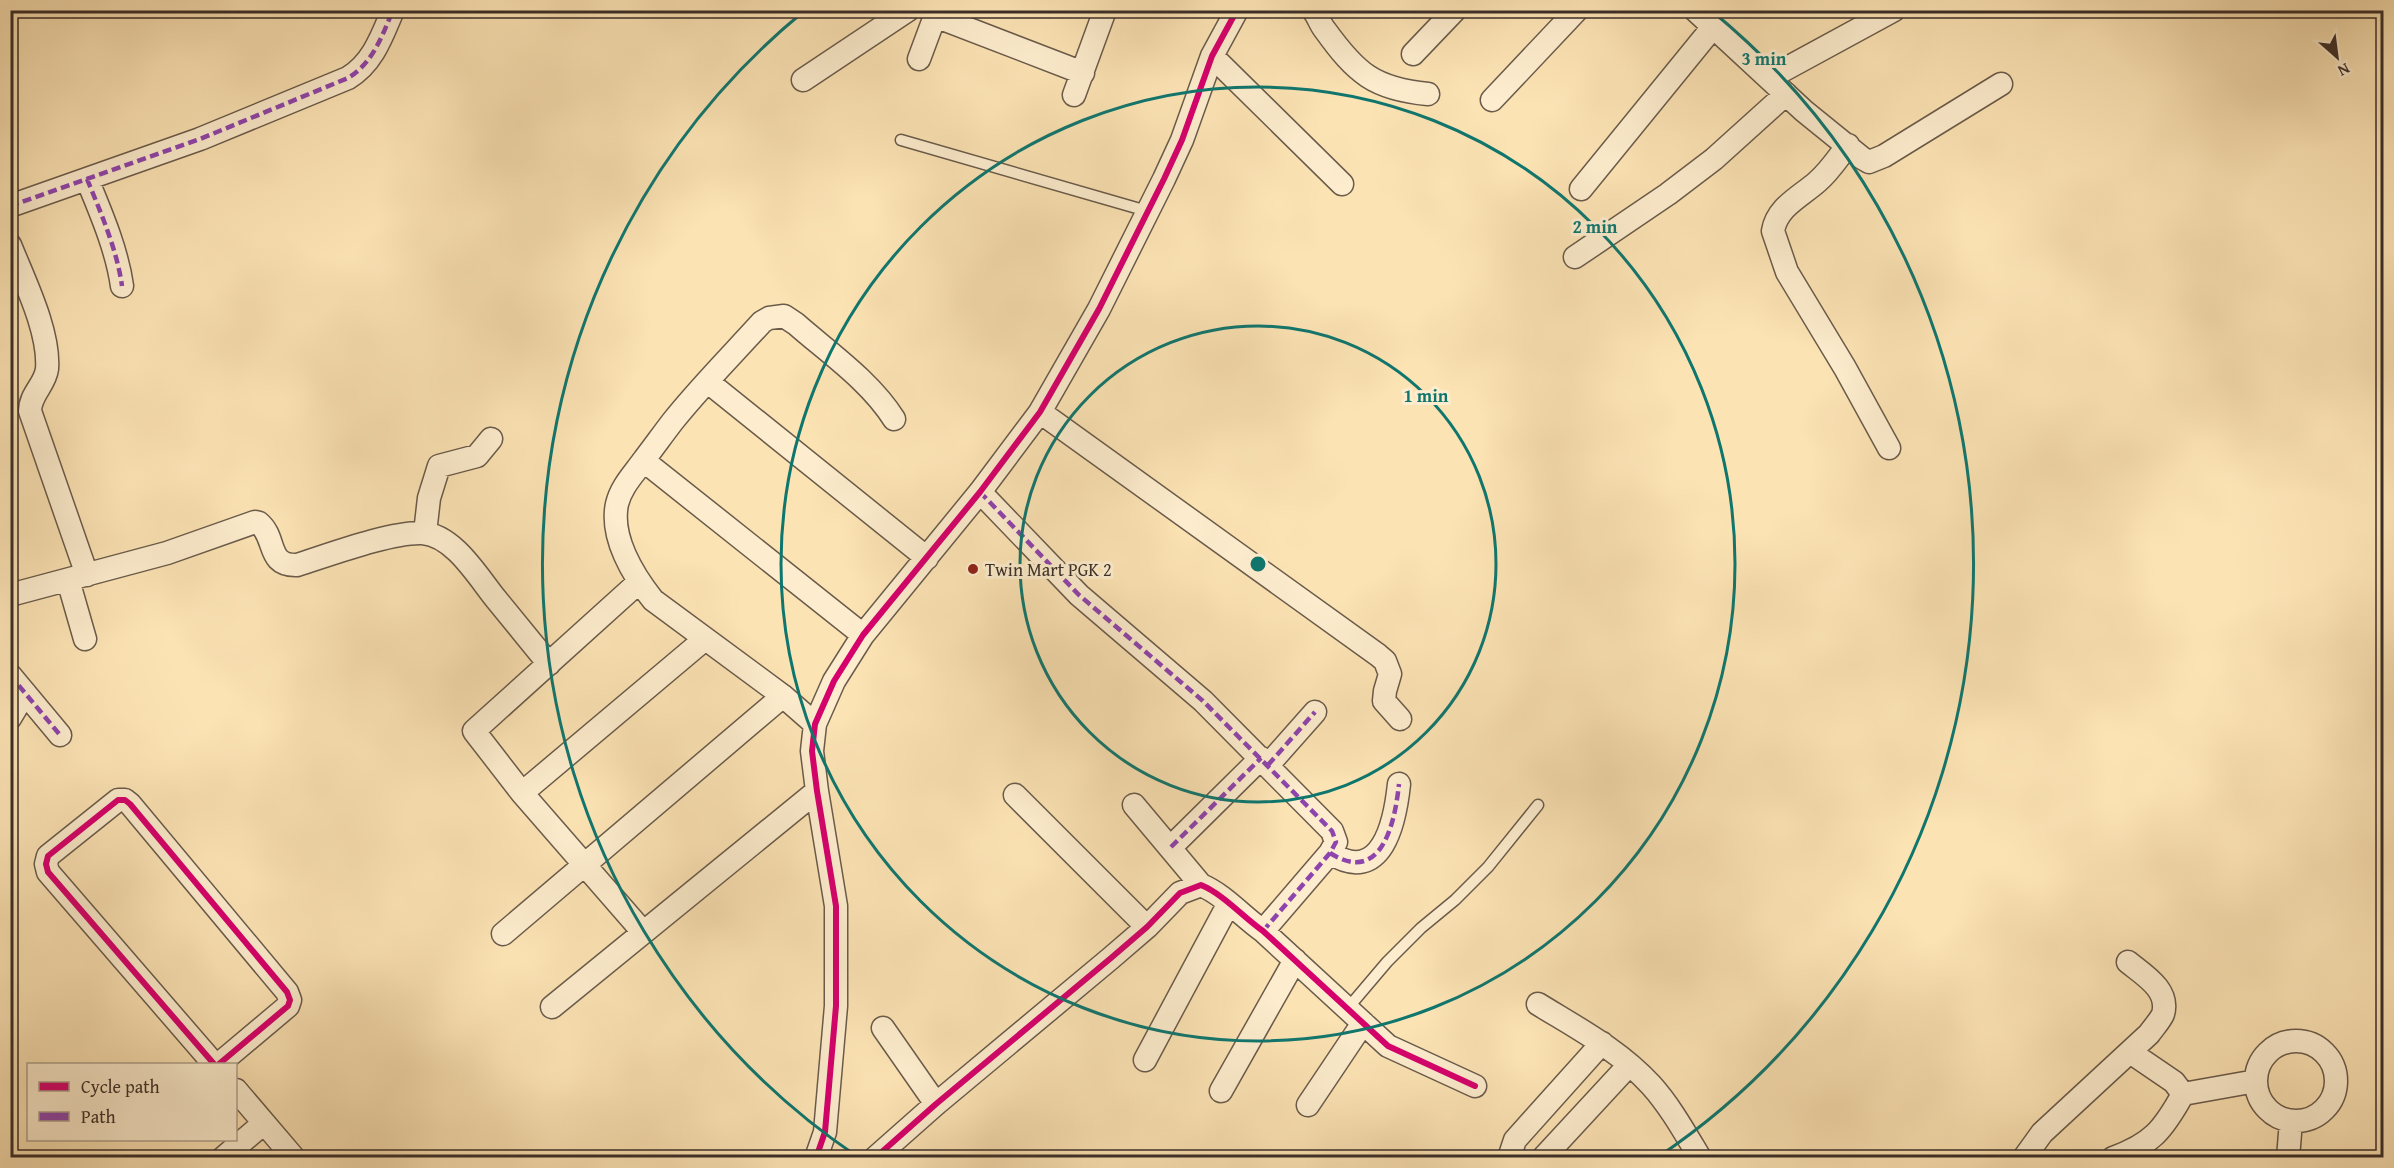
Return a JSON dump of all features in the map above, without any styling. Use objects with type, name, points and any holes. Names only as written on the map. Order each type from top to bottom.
[{"type":"street","points":[[10,206],[200,139],[348,78],[366,64],[374,53],[393,10]]},
{"type":"street","points":[[803,80],[883,17],[908,10]]},
{"type":"street","points":[[1074,95],[1105,10]]},
{"type":"street","points":[[816,1158],[825,1132],[836,1006],[836,906],[812,751],[815,724],[834,681],[863,635],[980,492],[1040,412],[1099,309],[1182,140],[1212,56],[1237,10]]},
{"type":"street","points":[[1313,10],[1324,29],[1350,63],[1367,76],[1386,87],[1428,94]]},
{"type":"street","points":[[1413,54],[1455,10]]},
{"type":"street","points":[[1492,100],[1576,10]]},
{"type":"street","points":[[1695,10],[1804,111],[1869,162],[2001,84]]},
{"type":"street","points":[[1769,78],[1894,10]]},
{"type":"street","points":[[919,59],[935,13],[1083,73]]},
{"type":"street","points":[[1581,189],[1713,27]]},
{"type":"street","points":[[1212,56],[1342,184]]},
{"type":"street","points":[[1575,258],[1668,194],[1714,159],[1786,94]]},
{"type":"street","points":[[1848,145],[1825,175],[1783,210],[1773,231],[1787,272],[1845,368],[1889,448]]},
{"type":"street","points":[[87,179],[109,236],[122,286]]},
{"type":"street","points":[[10,245],[39,321],[47,367],[46,375],[30,402],[30,411],[77,577],[85,639]]},
{"type":"street","points":[[815,724],[783,696],[653,600],[639,582],[623,547],[616,517],[622,490],[674,420],[762,322],[769,318],[784,316],[867,386],[885,404],[894,419]]},
{"type":"street","points":[[708,382],[927,558]]},
{"type":"street","points":[[1040,412],[1378,655],[1384,661],[1390,674],[1384,701],[1400,719]]},
{"type":"street","points":[[425,533],[429,498],[439,466],[472,459],[482,452],[491,439]]},
{"type":"street","points":[[644,461],[863,635]]},
{"type":"street","points":[[980,492],[1079,594],[1203,701],[1332,831],[1336,842],[1330,853],[1263,931]]},
{"type":"street","points":[[10,595],[168,553],[255,522],[266,530],[274,554],[286,566],[297,565],[388,538],[410,533],[425,533],[449,545],[472,566],[549,664]]},
{"type":"street","points":[[639,582],[474,731],[522,793],[643,932]]},
{"type":"street","points":[[522,793],[705,639]]},
{"type":"street","points":[[10,675],[60,735]]},
{"type":"street","points":[[10,718],[25,693]]},
{"type":"street","points":[[503,934],[783,696]]},
{"type":"street","points":[[1171,847],[1315,712]]},
{"type":"street","points":[[1330,853],[1351,864],[1364,861],[1378,851],[1386,841],[1392,825],[1399,784]]},
{"type":"street","points":[[552,1007],[817,791]]},
{"type":"street","points":[[1015,795],[1147,927]]},
{"type":"street","points":[[212,1063],[48,872],[46,864],[48,856],[118,800],[125,800],[130,804],[280,983],[290,1000],[288,1006],[221,1063]]},
{"type":"street","points":[[1134,805],[1201,885],[1229,903],[1241,916],[1263,931],[1388,1046],[1475,1086]]},
{"type":"street","points":[[875,1158],[1147,927],[1180,893],[1201,885]]},
{"type":"street","points":[[1145,1060],[1229,903]]},
{"type":"street","points":[[1221,1091],[1295,960]]},
{"type":"street","points":[[2024,1158],[2042,1133],[2149,1034],[2163,1014],[2162,996],[2155,984],[2128,962]]},
{"type":"street","points":[[1538,1004],[1602,1043],[1651,1085],[1666,1104],[1700,1158]]},
{"type":"street","points":[[1308,1105],[1356,1016]]},
{"type":"street","points":[[883,1028],[936,1104]]},
{"type":"street","points":[[2297,1041],[2313,1045],[2326,1054],[2334,1068],[2336,1084],[2332,1099],[2322,1112],[2308,1120],[2291,1121],[2277,1117],[2266,1108],[2258,1095],[2256,1081],[2259,1065],[2268,1052],[2282,1044],[2297,1041]]},
{"type":"street","points":[[1509,1158],[1515,1140],[1602,1043]]},
{"type":"street","points":[[2130,1052],[2174,1082],[2183,1094]]},
{"type":"street","points":[[1542,1158],[1629,1065]]},
{"type":"street","points":[[2113,1158],[2136,1150],[2159,1132],[2183,1094],[2256,1081]]},
{"type":"street","points":[[237,1091],[294,1158]]},
{"type":"street","points":[[2288,1158],[2291,1121]]},
{"type":"street","points":[[223,1158],[264,1124]]},
{"type":"lane","points":[[901,140],[1147,211]]},
{"type":"lane","points":[[1356,1016],[1387,962],[1488,867],[1538,805]]},
{"type":"marked path","points":[[10,206],[200,139],[348,78],[357,72],[370,57],[381,39],[393,10]]},
{"type":"marked path","points":[[87,179],[112,245],[122,286]]},
{"type":"marked path","points":[[980,492],[1079,595],[1203,701],[1332,831],[1336,842],[1330,853],[1263,931]]},
{"type":"marked path","points":[[10,675],[60,735]]},
{"type":"marked path","points":[[1268,765],[1315,712]]},
{"type":"marked path","points":[[1171,847],[1261,758]]},
{"type":"marked path","points":[[1330,853],[1348,861],[1362,861],[1374,856],[1389,831],[1399,784]]},
{"type":"cycle path","points":[[816,1158],[825,1132],[836,1006],[836,906],[812,751],[815,724],[834,681],[863,635],[980,492],[1040,412],[1099,309],[1164,179],[1182,140],[1212,56],[1237,10]]},
{"type":"cycle path","points":[[213,1063],[48,872],[46,864],[48,856],[118,800],[125,800],[130,804],[287,992],[290,1000],[288,1006],[220,1063]]},
{"type":"cycle path","points":[[875,1158],[1147,927],[1180,893],[1201,885],[1225,900],[1263,931],[1388,1046],[1475,1086]]},
{"type":"place","name":"Twin Mart PGK 2","points":[[973,569]]}]
